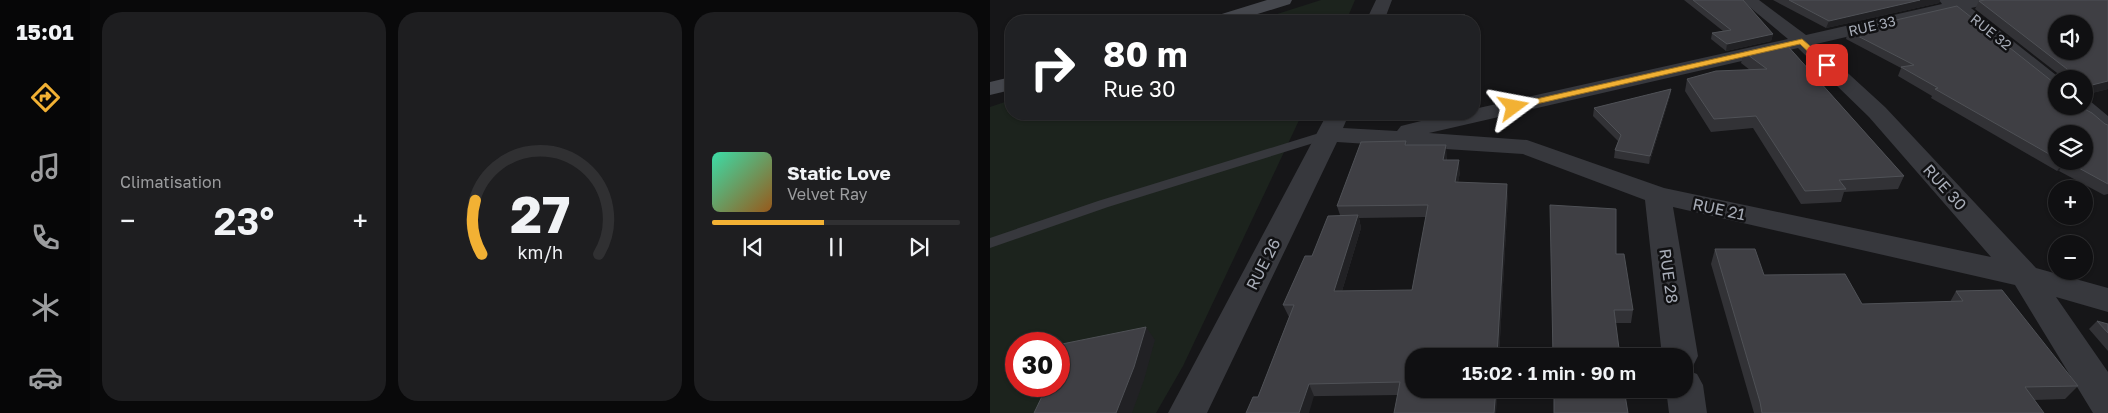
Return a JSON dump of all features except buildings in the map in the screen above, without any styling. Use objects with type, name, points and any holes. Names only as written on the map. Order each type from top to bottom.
[{"type":"main road","points":[[1237,15],[1284,0]]},
{"type":"main road","points":[[990,89],[1005,85]]},
{"type":"street","points":[[1378,15],[1384,0]]},
{"type":"street","name":"RUE 30","points":[[1749,0],[1802,41],[1876,112],[2025,276],[2108,403]]},
{"type":"street","name":"RUE 33","points":[[1480,114],[1802,41],[1953,3],[1983,0]]},
{"type":"street","name":"RUE 32","points":[[1953,3],[2048,79]]},
{"type":"street","points":[[2093,104],[2108,100]]},
{"type":"street","points":[[2093,115],[2108,127]]},
{"type":"street","name":"RUE 33","points":[[1380,137],[1455,120]]},
{"type":"street","name":"RUE 21","points":[[1334,124],[1380,137],[1527,147],[1658,195],[2025,276],[2108,300]]},
{"type":"street","name":"RUE 26","points":[[1187,413],[1334,124]]},
{"type":"street","name":"RUE 28","points":[[1658,195],[1679,348]]},
{"type":"street","points":[[1686,398],[1688,413]]},
{"type":"lane","points":[[990,243],[1334,124]]},
{"type":"shaded area","points":[[1321,0],[1355,0],[1349,15],[1274,15]]},
{"type":"shaded area","points":[[1005,102],[1005,120],[1299,120],[1183,366],[1156,413],[990,413],[990,107]]},
{"type":"route","points":[[1514,107],[1802,41],[1827,65]]}]
